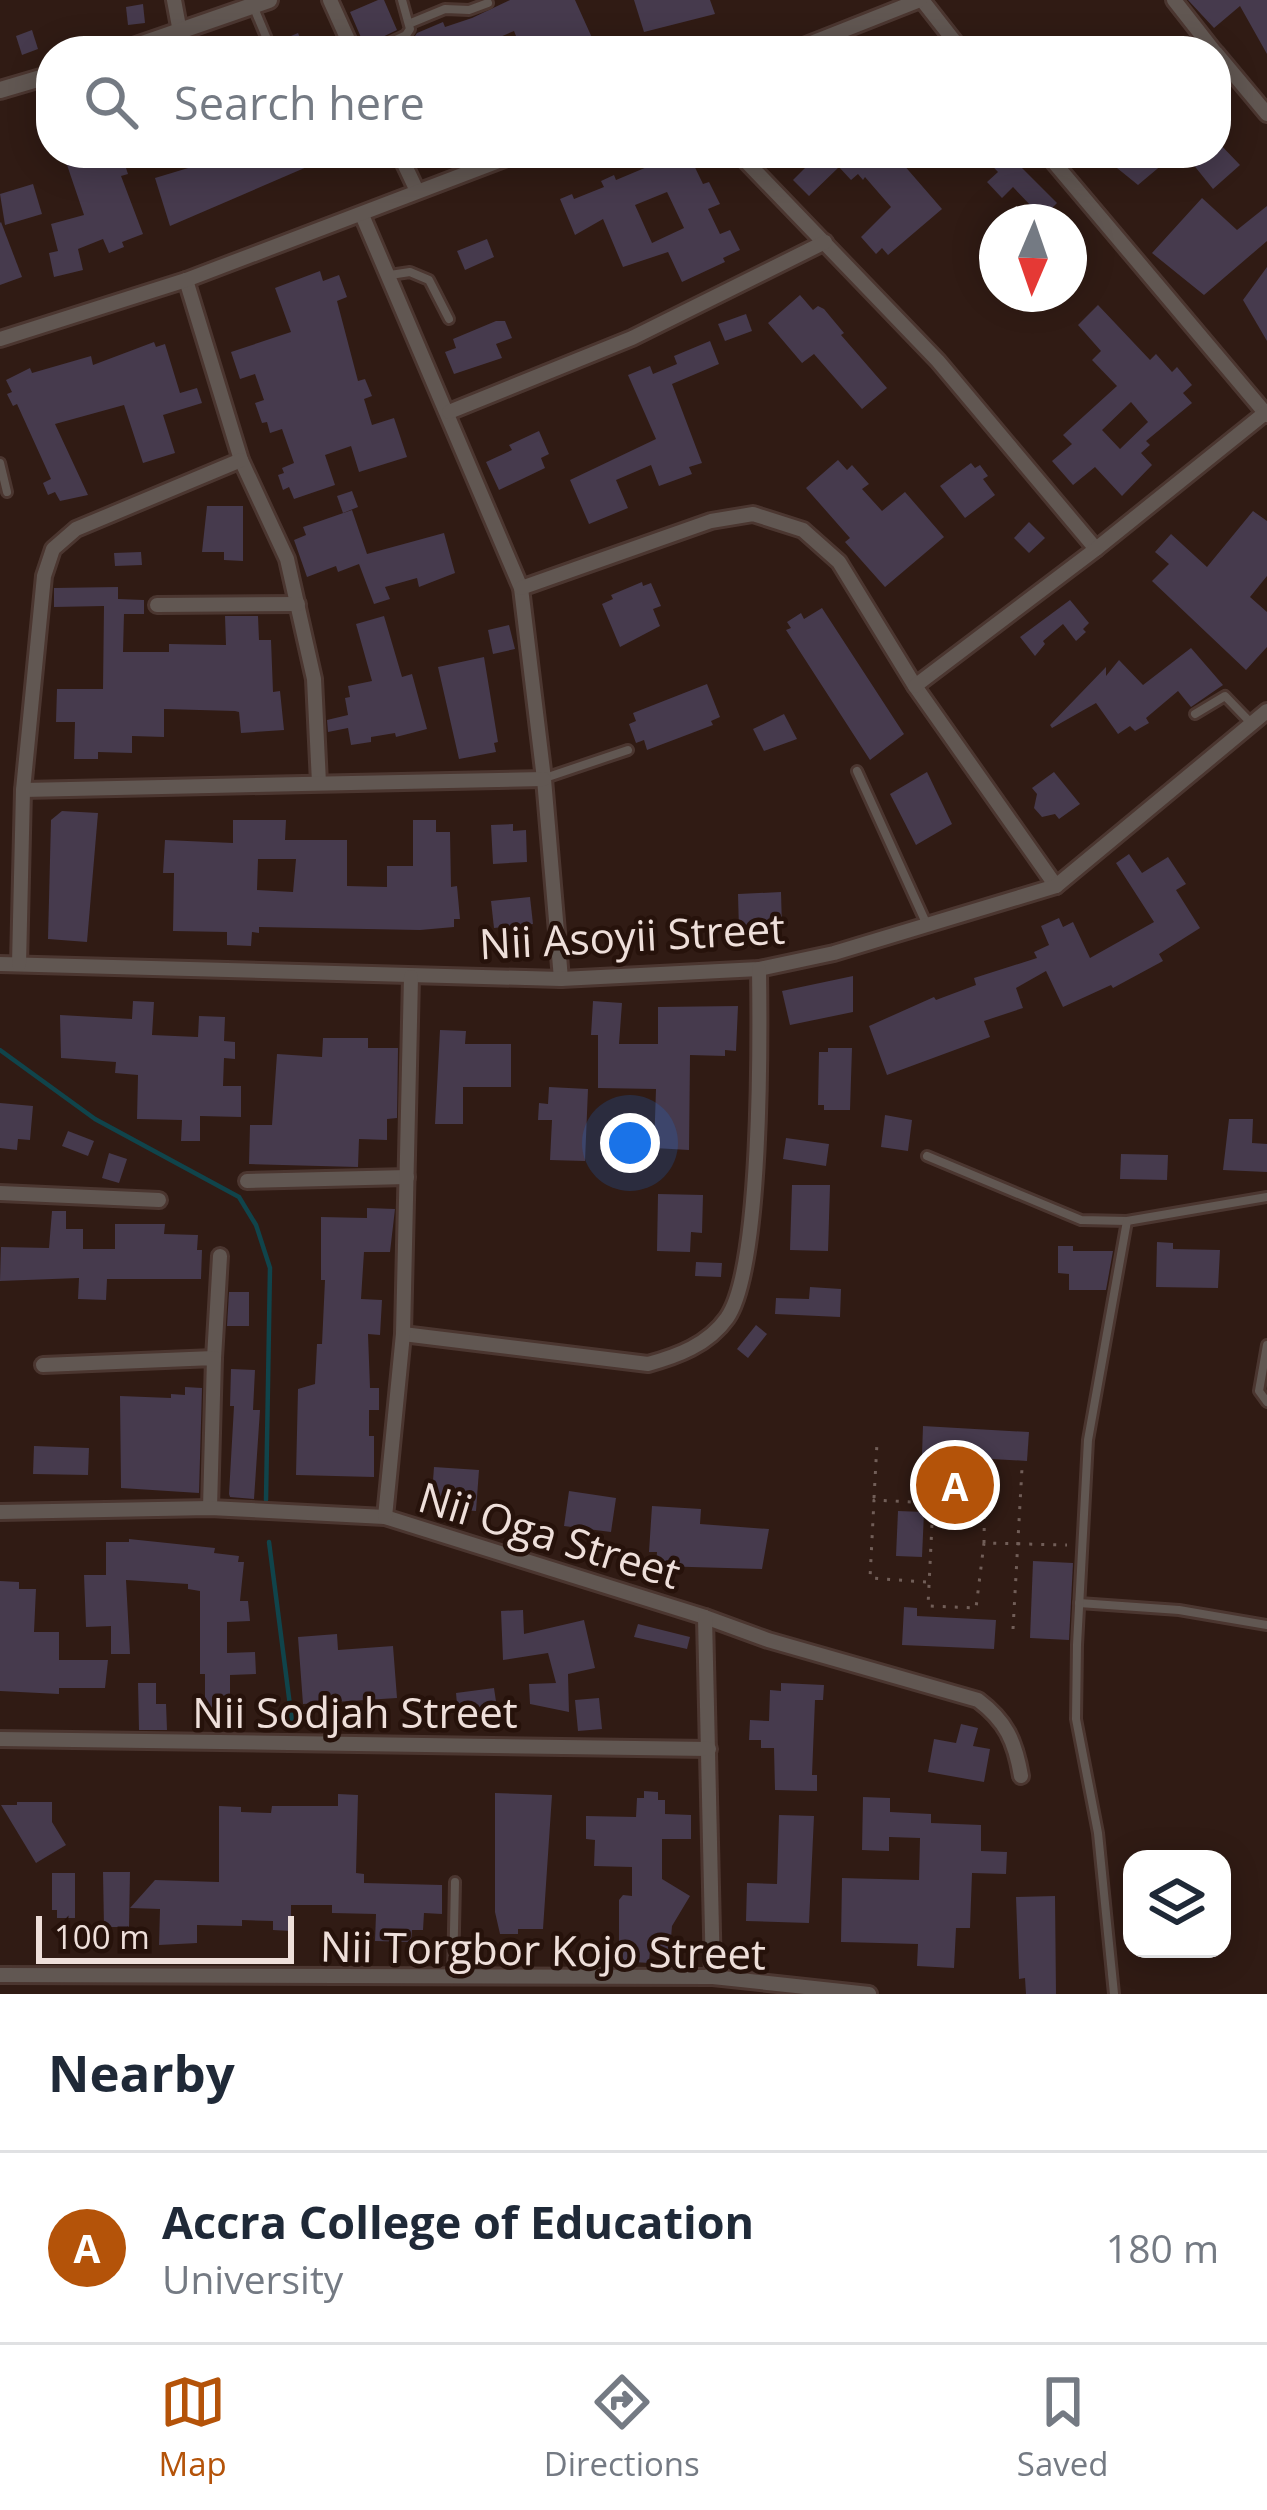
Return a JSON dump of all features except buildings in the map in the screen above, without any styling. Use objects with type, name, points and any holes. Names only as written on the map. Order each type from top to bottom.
[{"type":"street","points":[[174,0],[180,32]]},
{"type":"street","points":[[330,0],[346,36]]},
{"type":"street","points":[[829,36],[921,0],[950,36]]},
{"type":"street","points":[[1174,0],[1202,36]]},
{"type":"street","points":[[168,36],[261,3]]},
{"type":"street","points":[[1231,71],[1267,114]]},
{"type":"street","points":[[0,90],[36,79]]},
{"type":"street","points":[[406,168],[416,191]]},
{"type":"street","points":[[0,339],[186,280],[479,168]]},
{"type":"street","points":[[753,168],[938,362],[1096,549]]},
{"type":"street","points":[[915,686],[1266,414],[1059,168]]},
{"type":"street","points":[[362,215],[521,588],[561,979]]},
{"type":"street","points":[[449,412],[632,338],[825,242]]},
{"type":"street","points":[[186,280],[241,460],[286,559],[298,604],[314,680],[319,783]]},
{"type":"street","points":[[19,964],[23,790],[44,576],[53,549],[76,529],[241,460]]},
{"type":"street","points":[[521,588],[711,521],[753,514],[803,530],[839,562],[915,686],[1056,886]]},
{"type":"street","points":[[157,605],[298,604]]},
{"type":"street","name":"Nii Asoyii Street","points":[[0,964],[561,979],[759,969],[927,926],[1056,886],[1267,711]]},
{"type":"street","points":[[23,790],[544,778]]},
{"type":"street","points":[[403,1334],[648,1364],[687,1353],[726,1319],[745,1274],[760,1062],[759,969]]},
{"type":"street","points":[[386,1517],[403,1334],[411,977]]},
{"type":"street","points":[[247,1181],[407,1177]]},
{"type":"street","points":[[0,1192],[159,1200]]},
{"type":"street","points":[[210,1508],[220,1256]]},
{"type":"street","points":[[44,1365],[214,1358]]},
{"type":"street","name":"Nii Oga Street","points":[[0,1512],[210,1508],[386,1517],[768,1640],[978,1700],[999,1716],[1012,1736],[1021,1776]]},
{"type":"street","points":[[705,1617],[713,1977]]},
{"type":"street","name":"Nii Sodjah Street","points":[[0,1739],[709,1749]]},
{"type":"street","name":"Nii Torgbor Kojo Street","points":[[0,1975],[327,1986],[453,1978],[713,1977],[869,1994]]},
{"type":"lane","points":[[402,0],[411,23],[404,36]]},
{"type":"lane","points":[[261,3],[269,36]]},
{"type":"lane","points":[[411,23],[446,9],[469,10],[488,3]]},
{"type":"lane","points":[[391,275],[410,272],[429,280],[449,319]]},
{"type":"lane","points":[[0,464],[8,492]]},
{"type":"lane","points":[[1195,714],[1225,696],[1252,724]]},
{"type":"lane","points":[[544,778],[628,750]]},
{"type":"lane","points":[[856,771],[927,926]]},
{"type":"lane","points":[[927,1156],[1081,1220],[1127,1221],[1267,1196]]},
{"type":"lane","points":[[1114,1994],[1098,1833],[1076,1719],[1088,1440],[1127,1221]]},
{"type":"lane","points":[[1267,1346],[1259,1391],[1267,1402]]},
{"type":"lane","points":[[1079,1603],[1179,1610],[1267,1625]]},
{"type":"lane","points":[[453,1978],[455,1882]]},
{"type":"path","points":[[877,1443],[870,1578],[928,1582]]},
{"type":"path","points":[[935,1462],[986,1464],[976,1608],[932,1608],[927,1600],[932,1503],[935,1462]]},
{"type":"path","points":[[1013,1629],[1022,1468]]},
{"type":"path","points":[[874,1500],[932,1503]]},
{"type":"path","points":[[984,1544],[1081,1545]]},
{"type":"waterway","points":[[0,1050],[95,1119],[239,1197],[256,1225],[270,1268],[266,1500]]},
{"type":"waterway","points":[[269,1542],[293,1729]]},
{"type":"place","name":"Accra College of Education","points":[[955,1485]]}]
